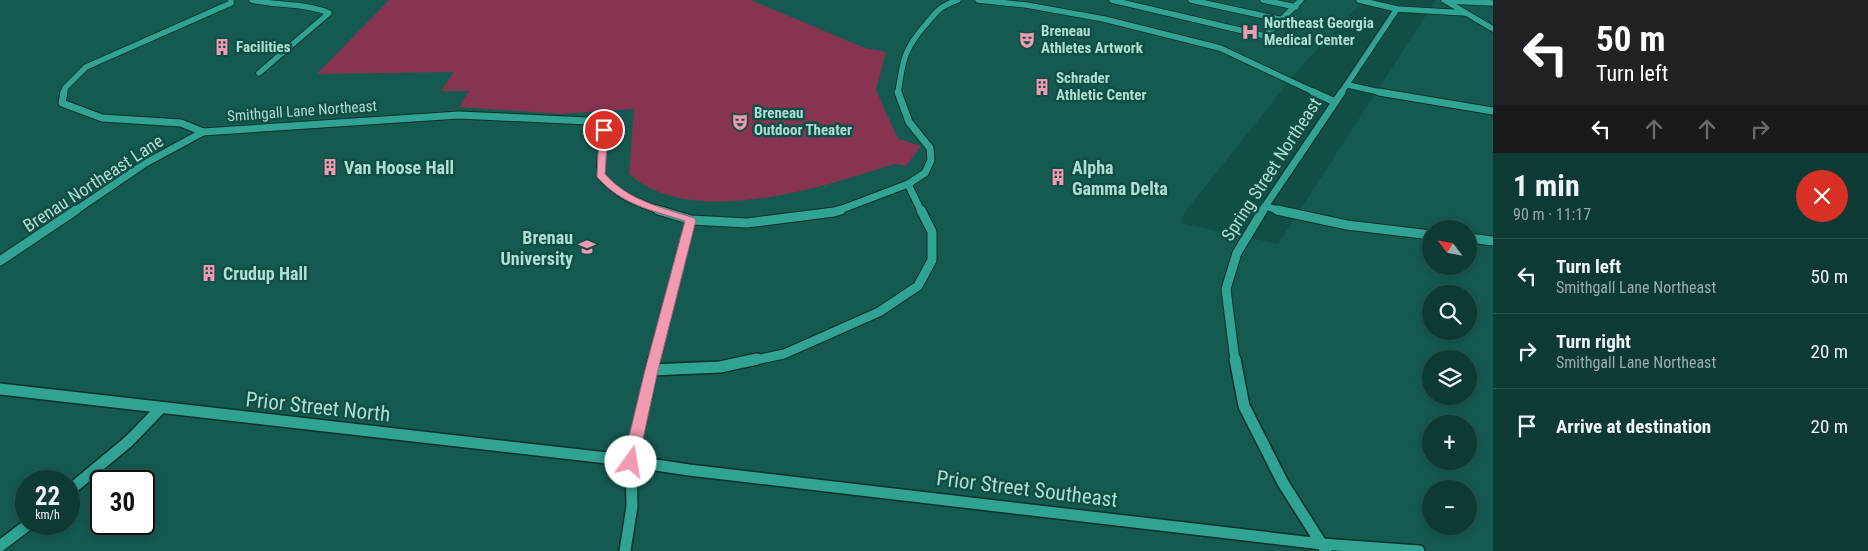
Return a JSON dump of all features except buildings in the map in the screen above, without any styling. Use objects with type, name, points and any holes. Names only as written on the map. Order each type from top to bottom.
[{"type":"street","name":"Smithgall Lane Northeast","points":[[231,0],[231,3],[86,67],[66,88],[62,103],[102,118],[181,123],[203,132],[360,119],[459,115],[598,123],[604,130],[600,175],[612,188],[634,202],[691,220],[747,223],[834,212],[908,184],[926,173],[931,160],[930,148],[909,122],[898,94],[902,64],[911,41],[943,5],[958,0]]},
{"type":"street","points":[[252,0],[269,4],[320,9],[329,13],[259,73]]},
{"type":"street","points":[[978,0],[1026,5],[1104,19],[1220,48],[1334,102]]},
{"type":"street","points":[[1112,0],[1265,36],[1284,20],[1300,0]]},
{"type":"street","points":[[1191,0],[1284,20]]},
{"type":"street","points":[[1263,0],[1296,7]]},
{"type":"street","points":[[1359,0],[1397,9],[1466,13]]},
{"type":"street","points":[[1389,0],[1397,9]]},
{"type":"street","points":[[1445,0],[1493,3]]},
{"type":"street","points":[[1445,0],[1493,29]]},
{"type":"street","name":"Spring Street Northeast","points":[[1324,548],[1284,483],[1244,406],[1232,344],[1226,289],[1237,253],[1265,206],[1397,9]]},
{"type":"street","points":[[1348,84],[1393,96],[1493,111]]},
{"type":"street","name":"Brenau Northeast Lane","points":[[0,261],[144,164],[203,132]]},
{"type":"street","points":[[652,370],[720,367],[784,354],[879,312],[918,286],[932,260],[932,232],[908,184]]},
{"type":"street","points":[[1265,206],[1297,216],[1422,234]]},
{"type":"street","points":[[625,551],[632,506],[631,462],[652,370],[691,220]]},
{"type":"street","points":[[1478,239],[1493,241]]},
{"type":"street","name":"Prior Street North","points":[[0,389],[631,462]]},
{"type":"street","points":[[80,483],[129,441],[162,408]]},
{"type":"street","name":"Prior Street Southeast","points":[[631,462],[1324,548],[1419,551]]},
{"type":"street","points":[[0,546],[15,535]]},
{"type":"shaded area","name":"Brenau University","points":[[0,0],[1364,0],[1303,64],[1184,213],[1181,223],[1278,244],[1436,0],[1493,0],[1493,551],[0,551]]},
{"type":"shaded area","points":[[389,0],[751,0],[865,48],[886,52],[876,90],[898,139],[921,146],[906,166],[894,164],[831,183],[758,199],[722,202],[687,199],[656,191],[629,174],[634,109],[562,114],[459,107],[469,91],[441,91],[454,72],[317,74]]},
{"type":"place","name":"Northeast Georgia Medical Center","points":[[1250,32]]},
{"type":"place","name":"Breneau Athletes Artwork","points":[[1027,40]]},
{"type":"place","name":"Facilities","points":[[222,47]]},
{"type":"place","name":"Schrader Athletic Center","points":[[1042,87]]},
{"type":"place","name":"Breneau Outdoor Theater","points":[[740,122]]},
{"type":"place","name":"Van Hoose Hall","points":[[330,167]]},
{"type":"place","name":"Alpha Gamma Delta","points":[[1058,177]]},
{"type":"place","name":"Brenau University","points":[[587,247]]},
{"type":"place","name":"Crudup Hall","points":[[209,273]]},
{"type":"route","points":[[604,130],[600,175],[612,188],[634,202],[691,220],[652,370],[631,462]]}]
